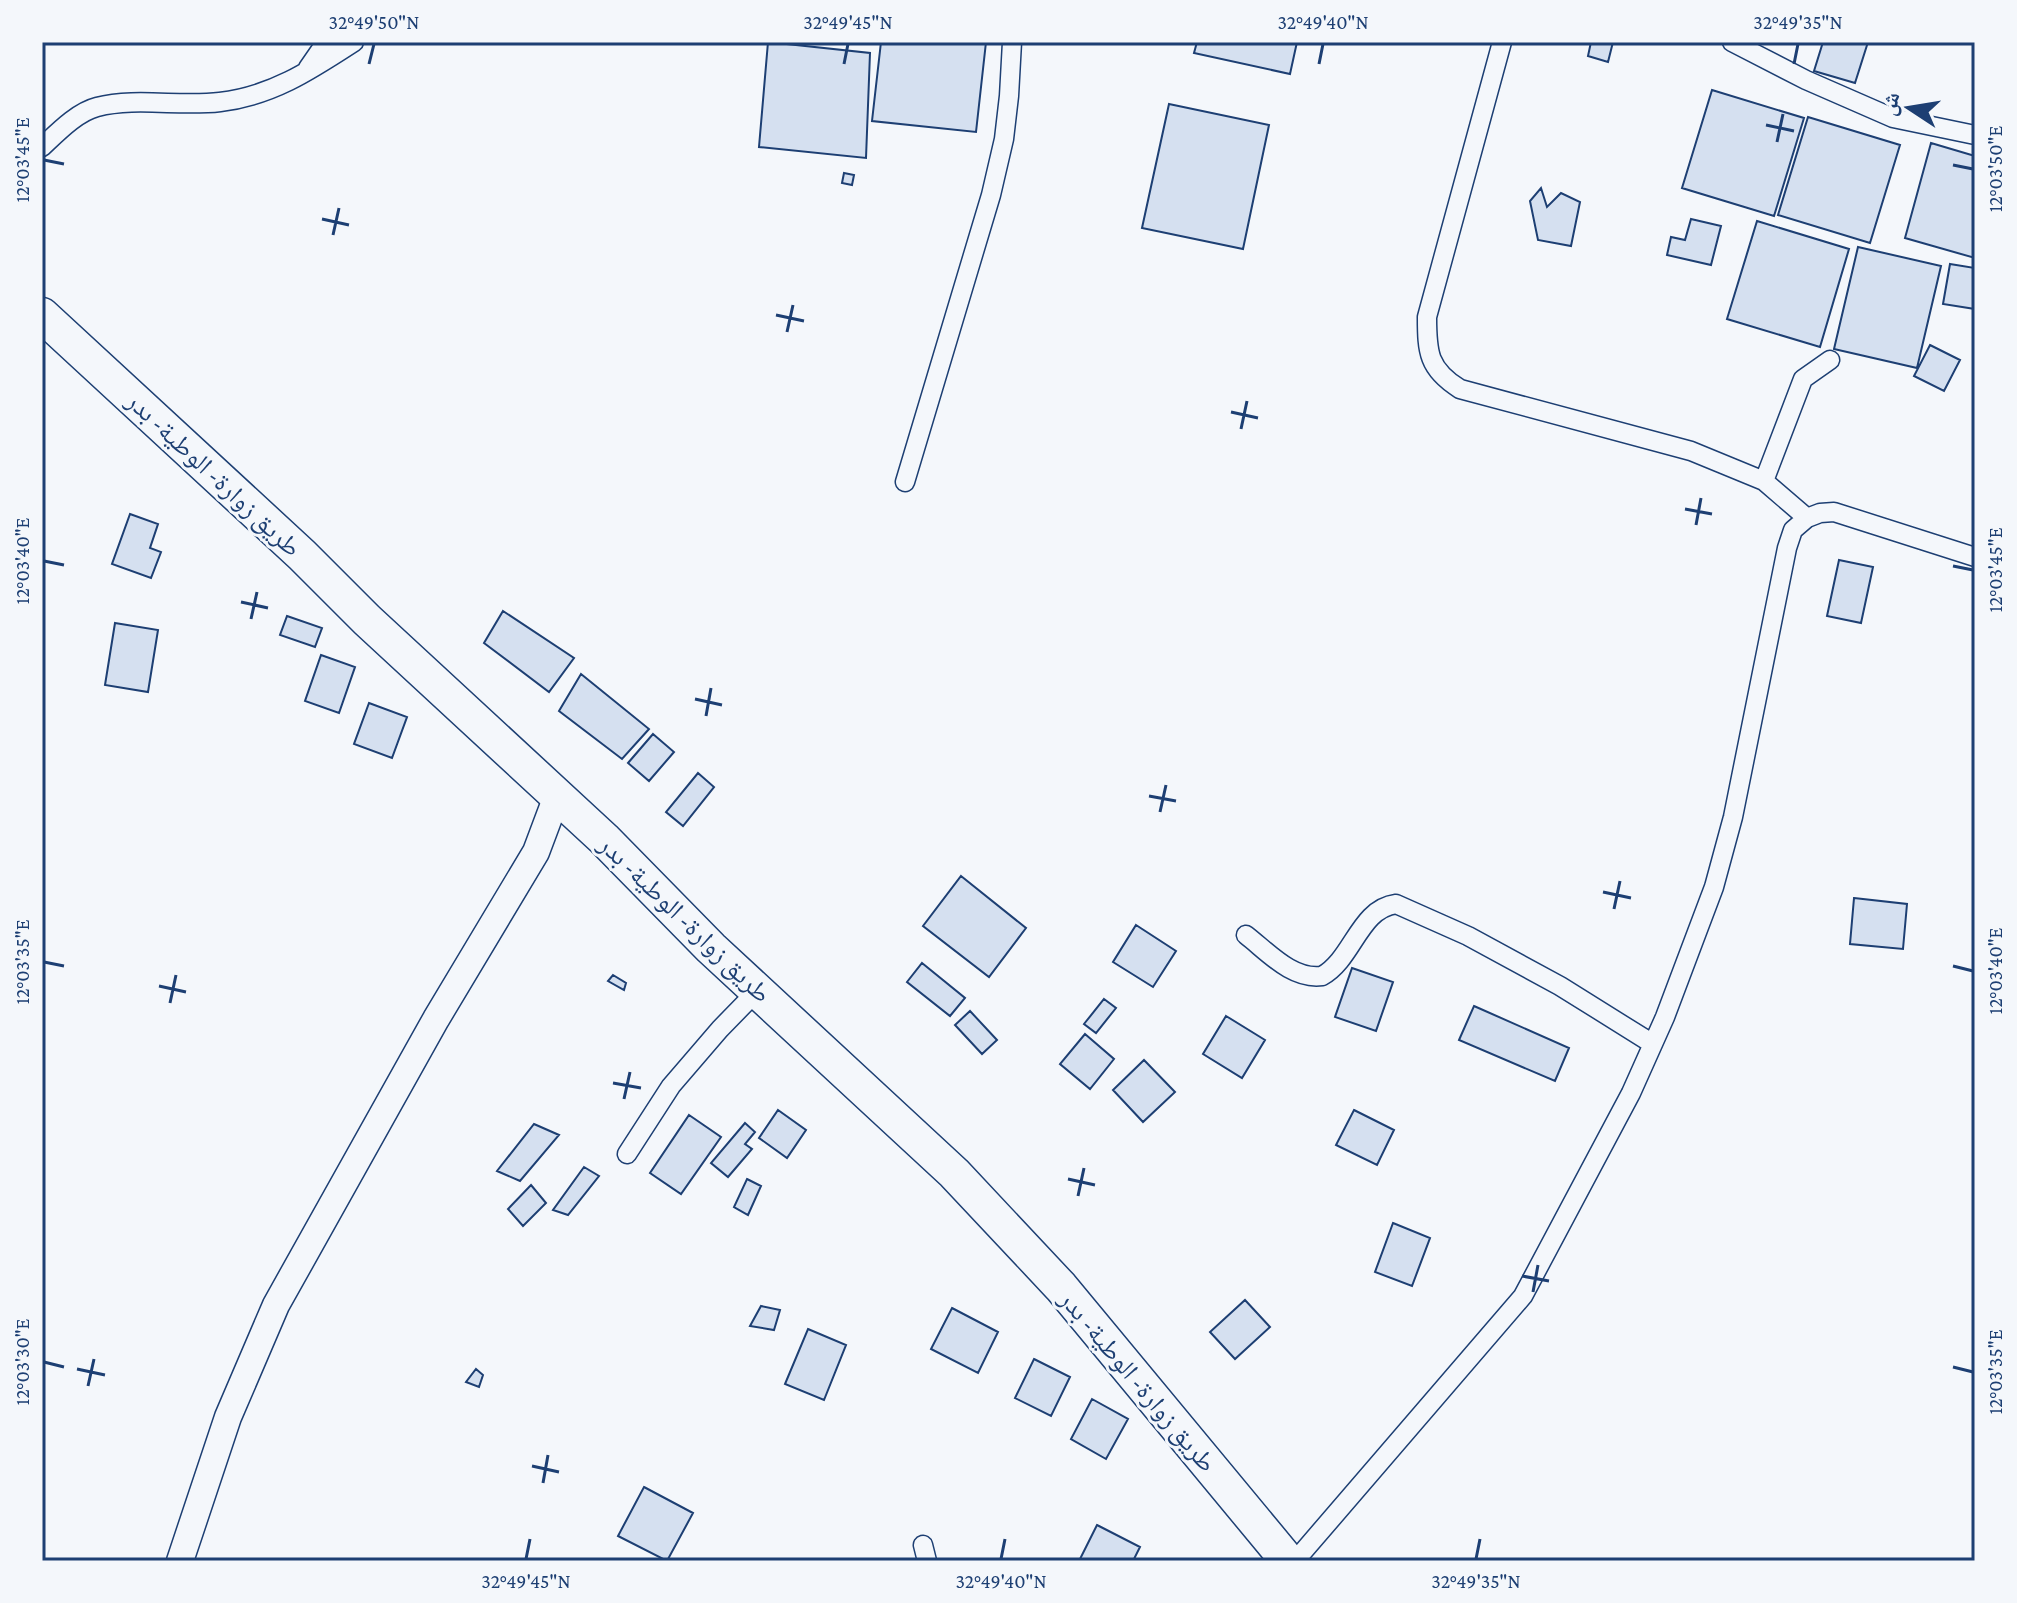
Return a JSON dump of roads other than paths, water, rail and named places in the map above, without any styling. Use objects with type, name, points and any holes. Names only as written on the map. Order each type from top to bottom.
[{"type":"highway","name":"طريق زوارة- الوطية- بدر","points":[[42,315],[557,796],[757,991],[912,1132],[1020,1241],[1288,1561]]},
{"type":"street","points":[[302,77],[326,42]]},
{"type":"street","points":[[42,147],[66,125],[95,107],[221,102],[278,87],[302,77],[354,42]]},
{"type":"street","points":[[905,482],[991,195],[1008,110],[1012,42]]},
{"type":"street","points":[[1502,42],[1427,317],[1427,347],[1434,367],[1444,379],[1460,389],[1691,451],[1764,481],[1807,518]]},
{"type":"street","points":[[1732,42],[1806,80],[1893,118],[1975,135]]},
{"type":"street","points":[[1764,481],[1803,379],[1830,360]]},
{"type":"street","points":[[1295,1561],[1523,1296],[1614,1126],[1653,1044],[1714,887],[1733,817],[1793,530],[1807,518],[1834,512],[1975,557]]},
{"type":"street","points":[[180,1561],[228,1417],[276,1305],[436,1019],[536,852],[557,796]]},
{"type":"street","points":[[1246,935],[1291,970],[1302,975],[1322,976],[1336,963],[1375,912],[1384,905],[1396,904],[1468,936],[1560,986],[1653,1044]]},
{"type":"street","points":[[627,1154],[671,1086],[757,991]]}]
